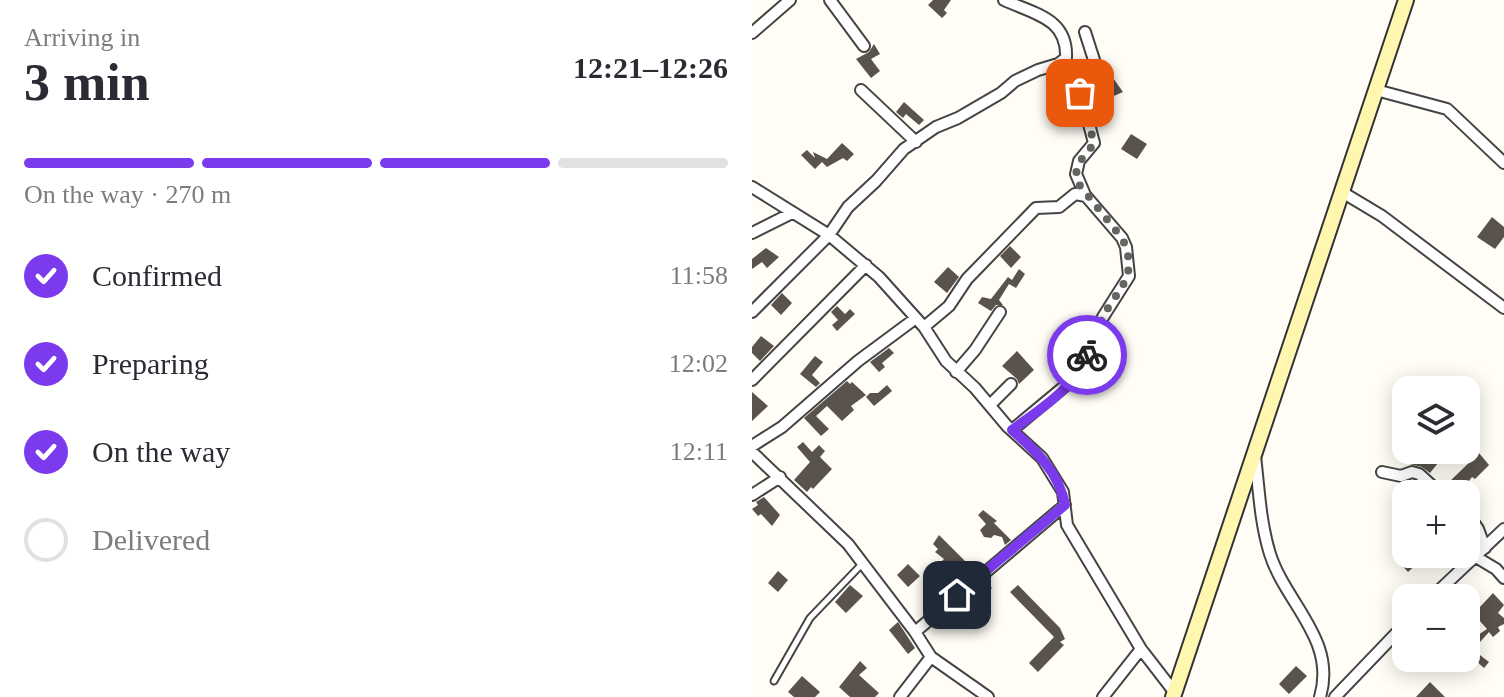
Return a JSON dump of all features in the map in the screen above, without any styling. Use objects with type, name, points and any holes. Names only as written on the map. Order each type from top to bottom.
[{"type":"street","points":[[752,33],[790,0]]},
{"type":"street","points":[[830,0],[864,46]]},
{"type":"street","points":[[752,312],[829,235],[848,207],[904,149],[936,127],[1001,93],[1015,81],[1066,58],[1064,36],[1058,26],[1004,0]]},
{"type":"street","points":[[1174,695],[1406,0]]},
{"type":"street","points":[[1012,430],[1077,376],[1103,317],[1129,276],[1122,238],[1086,196],[1076,174],[1079,161],[1094,143],[1080,93],[1094,60],[1085,32]]},
{"type":"street","points":[[861,90],[916,142]]},
{"type":"street","points":[[1376,90],[1447,109],[1504,163]]},
{"type":"street","points":[[752,187],[829,235],[866,265],[920,322],[939,353],[956,372],[1042,458],[1055,476],[1065,505],[1067,525],[1141,649],[1174,695]]},
{"type":"street","points":[[1342,192],[1382,216],[1503,303]]},
{"type":"street","points":[[752,446],[782,427],[858,361],[949,306],[967,279],[1036,208],[1059,207],[1073,195],[1086,196]]},
{"type":"street","points":[[752,233],[792,213]]},
{"type":"street","points":[[752,380],[866,265]]},
{"type":"street","points":[[956,372],[1000,312]]},
{"type":"street","points":[[990,405],[1011,384]]},
{"type":"street","points":[[752,452],[838,533],[931,657],[988,697]]},
{"type":"street","points":[[1254,454],[1259,506],[1271,556],[1278,575],[1306,617],[1321,653],[1324,684],[1320,697]]},
{"type":"street","points":[[1382,472],[1401,476],[1412,472],[1426,480]]},
{"type":"street","points":[[752,495],[780,477]]},
{"type":"street","points":[[915,632],[1065,505]]},
{"type":"street","points":[[1480,553],[1504,529]]},
{"type":"street","points":[[1480,534],[1485,548]]},
{"type":"street","points":[[1480,559],[1504,578]]},
{"type":"street","points":[[1446,584],[1464,568]]},
{"type":"street","points":[[1335,697],[1392,638]]},
{"type":"street","points":[[1103,697],[1141,649]]},
{"type":"street","points":[[900,697],[931,657]]},
{"type":"lane","points":[[774,681],[810,618],[862,563]]},
{"type":"building","points":[[933,0],[951,0],[942,18],[928,5]]},
{"type":"building","points":[[874,44],[880,54],[871,59],[880,71],[871,78],[856,59],[869,52]]},
{"type":"building","points":[[1070,66],[1072,69],[1078,67],[1080,71],[1063,83],[1058,73]]},
{"type":"building","points":[[1113,78],[1123,92],[1109,98],[1101,88]]},
{"type":"building","points":[[904,102],[924,120],[919,125],[906,114],[903,118],[896,112]]},
{"type":"building","points":[[1131,134],[1147,144],[1137,159],[1121,149]]},
{"type":"building","points":[[842,143],[854,154],[847,161],[843,158],[827,167],[822,162],[815,169],[801,155],[807,150],[815,158],[813,152],[827,159]]},
{"type":"building","points":[[1492,217],[1504,227],[1504,237],[1495,249],[1477,237]]},
{"type":"building","points":[[1010,246],[1021,257],[1011,268],[1000,256]]},
{"type":"building","points":[[766,248],[779,257],[767,268],[762,262],[752,269],[752,259]]},
{"type":"building","points":[[948,267],[959,277],[947,293],[934,282]]},
{"type":"building","points":[[1019,269],[1025,274],[1016,288],[1009,284],[999,300],[1003,305],[996,305],[991,311],[978,303],[982,297],[991,299],[1008,277],[1012,280]]},
{"type":"building","points":[[782,293],[792,303],[781,315],[771,305]]},
{"type":"building","points":[[837,306],[845,314],[850,309],[855,314],[837,331],[832,325],[838,320],[831,312]]},
{"type":"building","points":[[761,336],[774,346],[760,361],[752,353],[752,347]]},
{"type":"building","points":[[889,348],[894,353],[882,363],[885,367],[879,372],[870,362]]},
{"type":"building","points":[[1017,351],[1034,370],[1019,384],[1002,366]]},
{"type":"building","points":[[815,356],[823,362],[812,375],[820,383],[816,387],[800,374]]},
{"type":"building","points":[[847,381],[866,395],[851,406],[854,410],[842,421],[827,406],[816,416],[829,429],[821,436],[804,418]]},
{"type":"building","points":[[887,385],[892,391],[874,406],[866,397],[870,393],[878,393]]},
{"type":"building","points":[[752,392],[768,406],[752,421]]},
{"type":"building","points":[[803,442],[812,452],[819,445],[825,451],[820,457],[832,469],[807,492],[794,480],[810,462],[797,447]]},
{"type":"building","points":[[1480,454],[1489,465],[1475,479],[1451,480],[1468,464],[1480,464]]},
{"type":"building","points":[[1410,464],[1437,464],[1430,473]]},
{"type":"building","points":[[764,497],[780,515],[772,526],[752,509]]},
{"type":"building","points":[[983,510],[997,521],[994,523],[1011,540],[1005,545],[1002,537],[984,537],[980,530],[986,524],[978,515]]},
{"type":"building","points":[[939,535],[969,565],[955,578],[940,563],[944,559],[935,552],[938,549],[933,544]]},
{"type":"building","points":[[908,564],[920,576],[908,587],[897,575]]},
{"type":"building","points":[[778,571],[788,580],[778,592],[768,583]]},
{"type":"building","points":[[986,582],[992,588],[955,623],[948,615]]},
{"type":"building","points":[[850,585],[863,596],[846,613],[835,602]]},
{"type":"building","points":[[1018,585],[1060,628],[1065,639],[1060,642],[1064,645],[1038,672],[1029,663],[1054,637],[1010,592]]},
{"type":"building","points":[[1493,593],[1504,605],[1498,613],[1504,618],[1504,624],[1498,627],[1500,631],[1493,637],[1489,632],[1480,642],[1480,634],[1487,629],[1480,621],[1480,607]]},
{"type":"building","points":[[898,622],[915,648],[908,654],[889,630]]},
{"type":"building","points":[[1480,655],[1489,662],[1484,668],[1480,664]]},
{"type":"building","points":[[860,661],[867,668],[859,675],[879,693],[875,697],[850,697],[839,687]]},
{"type":"building","points":[[1296,666],[1307,676],[1289,694],[1279,684]]},
{"type":"building","points":[[802,676],[820,692],[815,697],[794,697],[788,692]]},
{"type":"building","points":[[1430,682],[1445,697],[1416,697]]},
{"type":"way so far","points":[[1080,93],[1094,145],[1079,161],[1077,182],[1122,238],[1129,271],[1126,283],[1108,307],[1087,355]]},
{"type":"route","points":[[957,595],[1065,505],[1055,476],[1042,458],[1012,430],[1070,384],[1087,355]]}]
